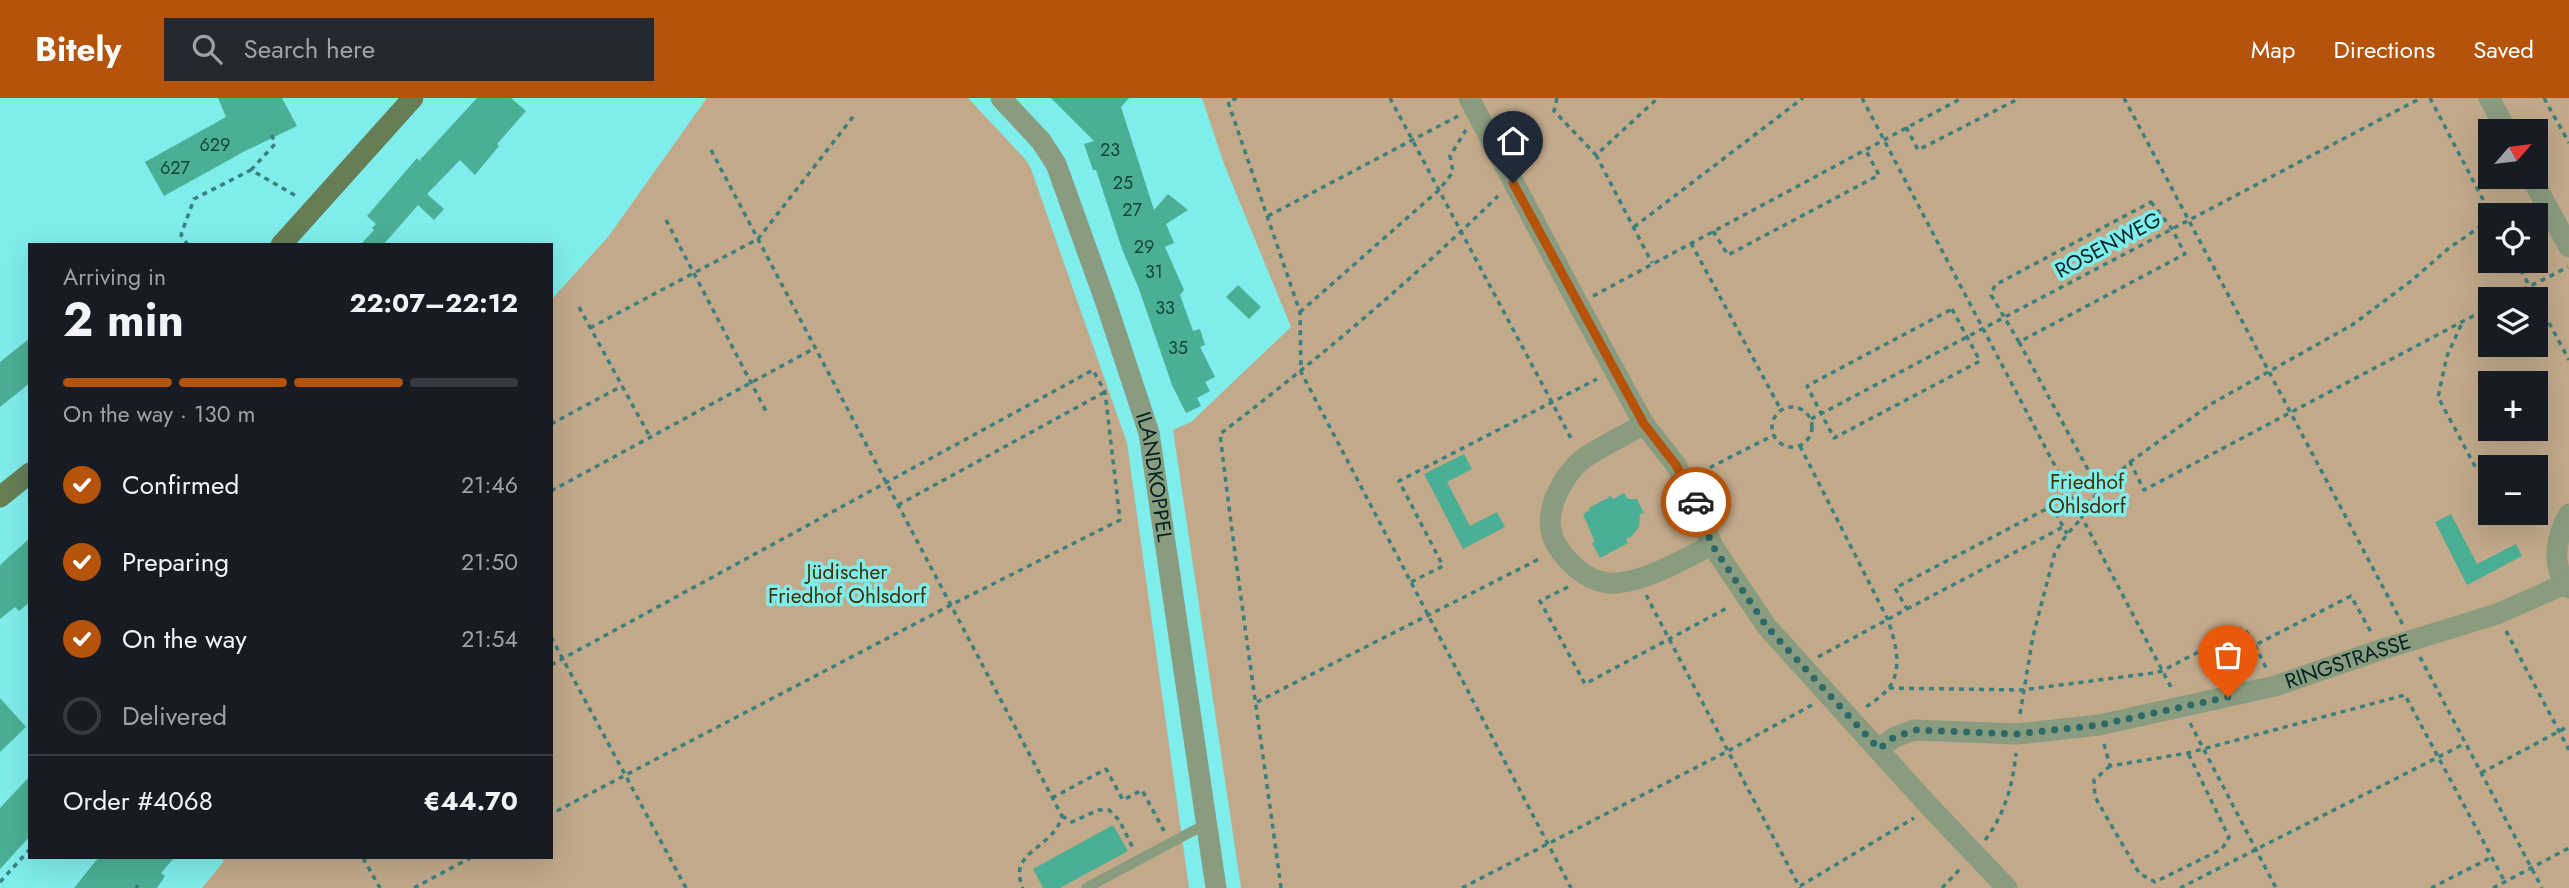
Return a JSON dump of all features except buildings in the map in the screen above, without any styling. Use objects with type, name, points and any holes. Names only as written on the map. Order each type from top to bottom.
[{"type":"main road","points":[[283,243],[414,98]]},
{"type":"main road","points":[[0,497],[28,475]]},
{"type":"street","name":"ILANDKOPPEL","points":[[1001,98],[1041,141],[1056,164],[1146,420],[1156,469],[1216,888]]},
{"type":"street","points":[[2489,98],[2500,119]]},
{"type":"street","points":[[1473,107],[1644,424],[1676,465],[1697,505],[1712,545],[1767,627],[2007,888]]},
{"type":"street","points":[[2538,189],[2569,247]]},
{"type":"street","points":[[1644,424],[1582,460],[1568,476],[1553,503],[1550,529],[1558,549],[1577,570],[1597,581],[1617,583],[1654,573],[1712,545]]},
{"type":"street","name":"RINGSTRASSE","points":[[1879,749],[1893,738],[1914,730],[2017,734],[2099,725],[2182,708],[2274,687],[2497,614],[2567,586],[2557,561],[2558,537],[2569,514]]},
{"type":"lane","points":[[1086,888],[1206,824]]},
{"type":"path","points":[[1237,98],[1228,100],[1300,312],[1301,372],[1571,888]]},
{"type":"path","points":[[1390,98],[1582,460]]},
{"type":"path","points":[[1557,98],[1554,111],[1596,155],[1652,263]]},
{"type":"path","points":[[1596,155],[1658,98]]},
{"type":"path","points":[[1634,227],[1804,98]]},
{"type":"path","points":[[1862,98],[2276,888]]},
{"type":"path","points":[[1578,304],[1962,98]]},
{"type":"path","points":[[1906,127],[1918,150],[2020,98]]},
{"type":"path","points":[[2124,98],[2542,888]]},
{"type":"path","name":"ROSENWEG","points":[[1811,419],[2421,98]]},
{"type":"path","points":[[2430,98],[2483,203]]},
{"type":"path","points":[[2544,98],[2569,144]]},
{"type":"path","points":[[1268,216],[1473,107]]},
{"type":"path","points":[[1300,312],[1439,190],[1453,172],[1450,156],[1473,107]]},
{"type":"path","points":[[590,328],[758,239],[856,113]]},
{"type":"path","points":[[187,243],[181,235],[194,199],[251,170],[275,145],[270,130]]},
{"type":"path","points":[[1713,231],[1728,255],[1879,175],[1865,149]]},
{"type":"path","points":[[711,150],[1062,816],[1072,822],[1098,810],[1109,810],[1119,820],[1139,859]]},
{"type":"path","points":[[251,170],[290,194],[319,204]]},
{"type":"path","points":[[1281,888],[1220,434],[1301,372],[1461,233],[1513,183]]},
{"type":"path","points":[[2019,342],[2185,254],[2172,229],[2151,202],[1995,285],[1992,295],[2099,490]]},
{"type":"path","points":[[666,220],[768,415]]},
{"type":"path","points":[[2079,511],[2130,462],[2211,404],[2352,325],[2478,227]]},
{"type":"path","points":[[1691,242],[1781,410]]},
{"type":"path","points":[[2529,286],[2569,266]]},
{"type":"path","points":[[2522,273],[2569,360]]},
{"type":"path","points":[[579,307],[650,438]]},
{"type":"path","points":[[1952,309],[1980,362],[1834,438],[1821,413],[1807,386],[1952,309]]},
{"type":"path","points":[[2130,462],[2144,489],[2478,314]]},
{"type":"path","points":[[2461,323],[2448,356],[2438,397],[2477,470]]},
{"type":"path","points":[[553,490],[815,348]]},
{"type":"path","points":[[553,663],[1093,370],[1105,393],[1120,520],[553,813]]},
{"type":"path","points":[[1411,582],[1443,566],[1399,481],[1615,370]]},
{"type":"path","points":[[553,423],[622,386]]},
{"type":"path","points":[[898,505],[1105,393]]},
{"type":"path","points":[[1795,407],[1807,413],[1811,419],[1812,432],[1800,446],[1782,445],[1774,435],[1772,424],[1781,410],[1795,407]]},
{"type":"path","points":[[1684,481],[1774,435]]},
{"type":"path","points":[[1800,446],[1887,618],[1896,644],[1896,667],[1889,688],[1851,720]]},
{"type":"path","points":[[1907,609],[1895,588],[2052,506],[2067,534]]},
{"type":"path","points":[[1942,888],[1995,827],[2013,782],[2022,690],[2033,636],[2055,552],[2082,518]]},
{"type":"path","points":[[1802,666],[1887,618],[2063,527]]},
{"type":"path","points":[[1257,702],[1558,549]]},
{"type":"path","points":[[1588,576],[1540,601],[1585,684],[1747,597]]},
{"type":"path","points":[[1637,578],[1800,887],[1886,837],[1930,807]]},
{"type":"path","points":[[2255,645],[2351,596],[2381,650]]},
{"type":"path","points":[[2497,614],[2569,750]]},
{"type":"path","points":[[1889,688],[2022,690],[2162,671],[2244,628],[2255,645],[2274,687]]},
{"type":"path","points":[[553,640],[686,888]]},
{"type":"path","points":[[1462,888],[1728,751],[1829,695]]},
{"type":"path","points":[[2188,753],[2229,836],[2222,849],[2155,882],[2139,873],[2095,797],[2094,780],[2110,766],[2188,753],[2404,695],[2505,882]]},
{"type":"path","points":[[2099,725],[2110,766]]},
{"type":"path","points":[[2481,773],[2569,726]]},
{"type":"path","points":[[2180,888],[2464,744]]},
{"type":"path","points":[[1052,798],[1106,769],[1123,800],[1142,790],[1170,842]]},
{"type":"path","points":[[1023,888],[1019,879],[1020,865],[1059,829],[1062,816]]},
{"type":"path","points":[[2493,888],[2569,848]]},
{"type":"path","points":[[0,882],[28,851]]},
{"type":"path","points":[[2431,888],[2492,857]]},
{"type":"path","points":[[364,859],[380,888]]},
{"type":"path","points":[[414,888],[468,859]]},
{"type":"green space","name":"Jüdischer Friedhof Ohlsdorf","points":[[707,98],[968,98],[1026,160],[1127,443],[1189,888],[202,888],[224,861],[221,859],[553,859],[553,298],[608,237]]},
{"type":"green space","name":"Friedhof Ohlsdorf","points":[[1202,98],[2569,98],[2569,888],[1241,888],[1173,430],[1191,422],[1291,327],[1224,164]]},
{"type":"way so far","points":[[1696,502],[1712,545],[1767,627],[1879,749],[1893,738],[1914,730],[2017,734],[2099,725],[2228,697]]},
{"type":"route","points":[[1513,183],[1644,424],[1676,465],[1696,502]]}]
